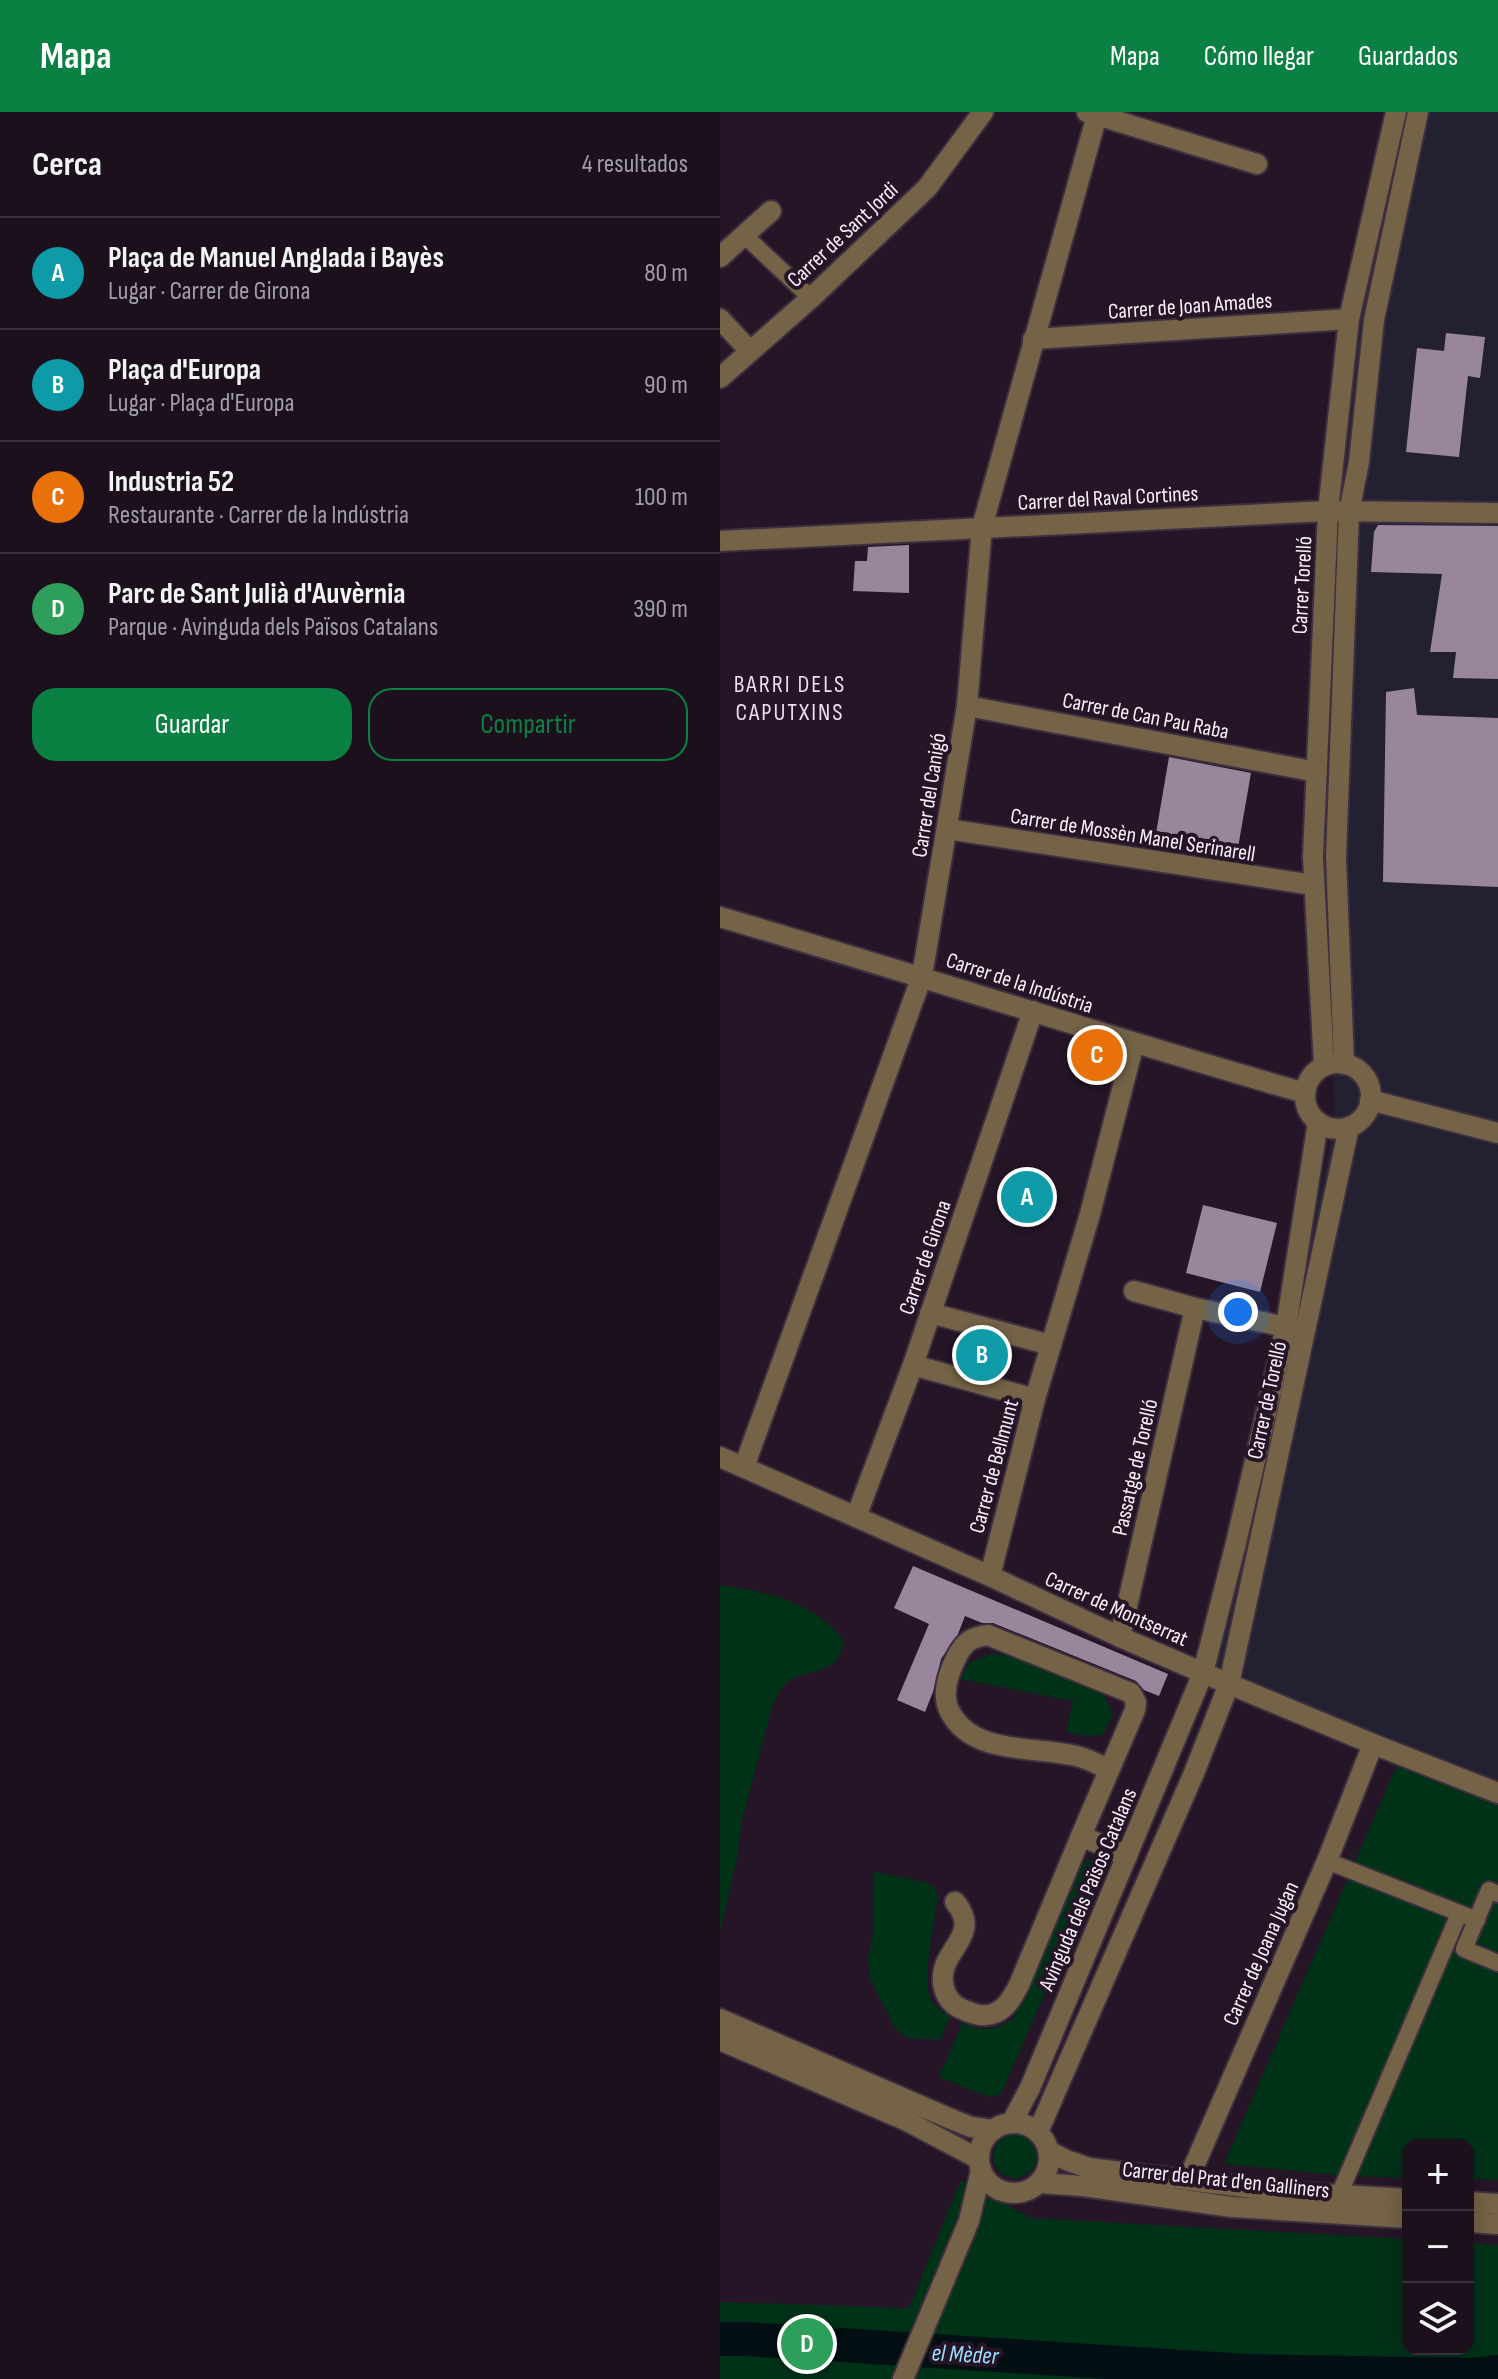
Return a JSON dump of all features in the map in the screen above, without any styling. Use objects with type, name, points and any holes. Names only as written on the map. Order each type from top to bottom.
[{"type":"street","name":"Carrer de Sant Jordi","points":[[720,378],[811,298],[927,188],[983,112]]},
{"type":"street","name":"Carrer Torelló","points":[[1334,1065],[1313,885],[1317,772],[1338,512],[1349,319],[1396,112]]},
{"type":"street","name":"Carrer Torelló","points":[[1334,1065],[1338,512],[1359,462],[1374,320],[1418,112]]},
{"type":"street","points":[[1092,114],[1257,164]]},
{"type":"street","name":"Carrer del Canigó","points":[[744,1467],[922,976],[967,706],[982,527],[1092,114]]},
{"type":"street","points":[[720,257],[771,211]]},
{"type":"street","points":[[744,235],[811,298]]},
{"type":"street","points":[[720,319],[750,351]]},
{"type":"street","name":"Carrer de Joan Amades","points":[[1033,339],[1349,319]]},
{"type":"street","name":"Carrer del Raval Cortines","points":[[720,541],[1338,512],[1498,513]]},
{"type":"street","name":"Carrer de Can Pau Raba","points":[[967,706],[1317,772]]},
{"type":"street","name":"Carrer de Mossèn Manel Serinarell","points":[[947,829],[1313,885]]},
{"type":"street","name":"Carrer de la Indústria","points":[[720,917],[1305,1093]]},
{"type":"street","name":"Carrer de Girona","points":[[856,1517],[913,1365],[1033,1011]]},
{"type":"street","name":"Carrer de Bellmunt","points":[[990,1576],[1035,1399],[1090,1214],[1134,1043]]},
{"type":"street","points":[[1334,1065],[1358,1070],[1369,1086],[1370,1100],[1363,1116],[1349,1127],[1333,1128],[1318,1122],[1308,1109],[1305,1093],[1311,1077],[1334,1065]]},
{"type":"street","points":[[1370,1100],[1498,1133]]},
{"type":"street","name":"Carrer de Torelló","points":[[1203,1673],[1286,1327],[1318,1122]]},
{"type":"street","name":"Carrer de Torelló","points":[[1229,1684],[1349,1127]]},
{"type":"street","points":[[1134,1291],[1195,1308],[1286,1327]]},
{"type":"street","name":"Passatge de Torelló","points":[[1120,1637],[1195,1308]]},
{"type":"street","points":[[930,1313],[1051,1345]]},
{"type":"street","points":[[913,1365],[1035,1399]]},
{"type":"street","name":"Carrer de Montserrat","points":[[720,1457],[1203,1673],[1498,1793]]},
{"type":"street","points":[[955,1902],[964,1912],[965,1927],[958,1945],[947,1958],[941,1976],[946,1997],[958,2007],[979,2015],[994,2014],[1009,2003],[1019,1985],[1135,1710],[1131,1693],[988,1635],[974,1636],[963,1644],[945,1689],[946,1705],[955,1722],[967,1732],[991,1743],[1080,1757],[1109,1770]]},
{"type":"street","name":"Avinguda dels Països Catalans","points":[[1012,2122],[1030,2088],[1203,1673]]},
{"type":"street","points":[[1038,2132],[1194,1773],[1229,1684]]},
{"type":"street","name":"Carrer de Joana Jugan","points":[[1188,2180],[1327,1861],[1373,1744]]},
{"type":"street","points":[[1081,1836],[1127,1856]]},
{"type":"street","points":[[1327,1861],[1477,1920]]},
{"type":"street","points":[[1498,1894],[1489,1890],[1464,1949],[1498,1963]]},
{"type":"street","points":[[1339,2195],[1459,1914]]},
{"type":"street","points":[[720,2019],[951,2119],[971,2127],[993,2130]]},
{"type":"street","points":[[720,2040],[905,2120],[980,2164],[989,2182],[1007,2192],[1024,2192],[1039,2183],[1048,2169],[1049,2151],[1038,2132],[1026,2124],[1012,2122],[993,2130],[981,2146],[980,2164],[969,2221],[903,2379]]},
{"type":"street","name":"Carrer del Prat d'en Galliners","points":[[1049,2151],[1089,2168],[1276,2191],[1402,2199]]},
{"type":"street","name":"Carrer del Prat d'en Galliners","points":[[1039,2183],[1083,2186],[1232,2207],[1402,2218]]},
{"type":"street","points":[[969,2221],[1007,2192]]},
{"type":"street","points":[[1474,2202],[1498,2204]]},
{"type":"street","points":[[1474,2222],[1498,2224]]},
{"type":"shaded area","points":[[1406,112],[1498,112],[1498,1801],[1214,1677],[1335,1122],[1325,883],[1337,521],[1359,319]]},
{"type":"green space","points":[[720,1585],[771,1595],[805,1608],[833,1628],[844,1641],[834,1663],[791,1680],[781,1689],[771,1710],[742,1821],[720,1931]]},
{"type":"green space","points":[[990,1654],[1015,1656],[1081,1680],[1104,1694],[1113,1715],[1102,1735],[1066,1732],[1073,1701],[960,1679],[969,1663]]},
{"type":"green space","points":[[1400,1758],[1498,1801],[1498,2180],[1474,2179],[1474,2139],[1402,2139],[1402,2178],[1346,2176],[1224,2164]]},
{"type":"green space","points":[[1090,1860],[1102,1863],[1002,2092],[989,2097],[939,2077],[963,2022],[988,2029],[1013,2019],[1073,1880],[1081,1865]]},
{"type":"green space","points":[[874,1872],[925,1882],[934,1886],[938,1896],[927,1979],[931,2000],[950,2017],[940,2040],[906,2038],[895,2028],[870,1979],[868,1958],[874,1930]]},
{"type":"green space","points":[[1015,2134],[1031,2140],[1037,2156],[1031,2172],[1015,2178],[999,2172],[993,2156],[999,2140]]},
{"type":"green space","points":[[961,2180],[1031,2218],[1402,2239],[1402,2355],[1474,2355],[1474,2243],[1498,2245],[1498,2379],[720,2379],[720,2302],[909,2308]]},
{"type":"building","points":[[1446,333],[1485,337],[1480,378],[1468,376],[1459,457],[1406,452],[1417,348],[1444,351]]},
{"type":"building","points":[[1378,525],[1498,526],[1498,679],[1453,678],[1456,652],[1430,652],[1442,574],[1371,572],[1374,532]]},
{"type":"building","points":[[909,545],[909,593],[853,591],[855,561],[867,561],[868,547]]},
{"type":"building","points":[[1414,688],[1417,715],[1498,718],[1498,887],[1383,882],[1386,692]]},
{"type":"building","points":[[1169,757],[1251,773],[1236,859],[1154,845]]},
{"type":"building","points":[[1203,1205],[1277,1223],[1260,1292],[1186,1273]]},
{"type":"building","points":[[913,1566],[1168,1674],[1159,1696],[1144,1690],[1136,1681],[993,1623],[982,1623],[965,1616],[958,1634],[941,1659],[925,1712],[897,1700],[929,1624],[894,1608]]},
{"type":"waterway","name":"el Mèder","points":[[720,2339],[1247,2371],[1471,2375],[1498,2372]]},
{"type":"place","name":"Industria 52","points":[[1097,1055]]},
{"type":"place","name":"Plaça de Manuel Anglada i Bayès","points":[[1027,1197]]},
{"type":"place","name":"Plaça d'Europa","points":[[982,1355]]},
{"type":"place","name":"Parc de Sant Julià d'Auvèrnia","points":[[807,2344]]},
{"type":"district","name":"BARRI DELS CAPUTXINS","points":[[790,698]]}]
